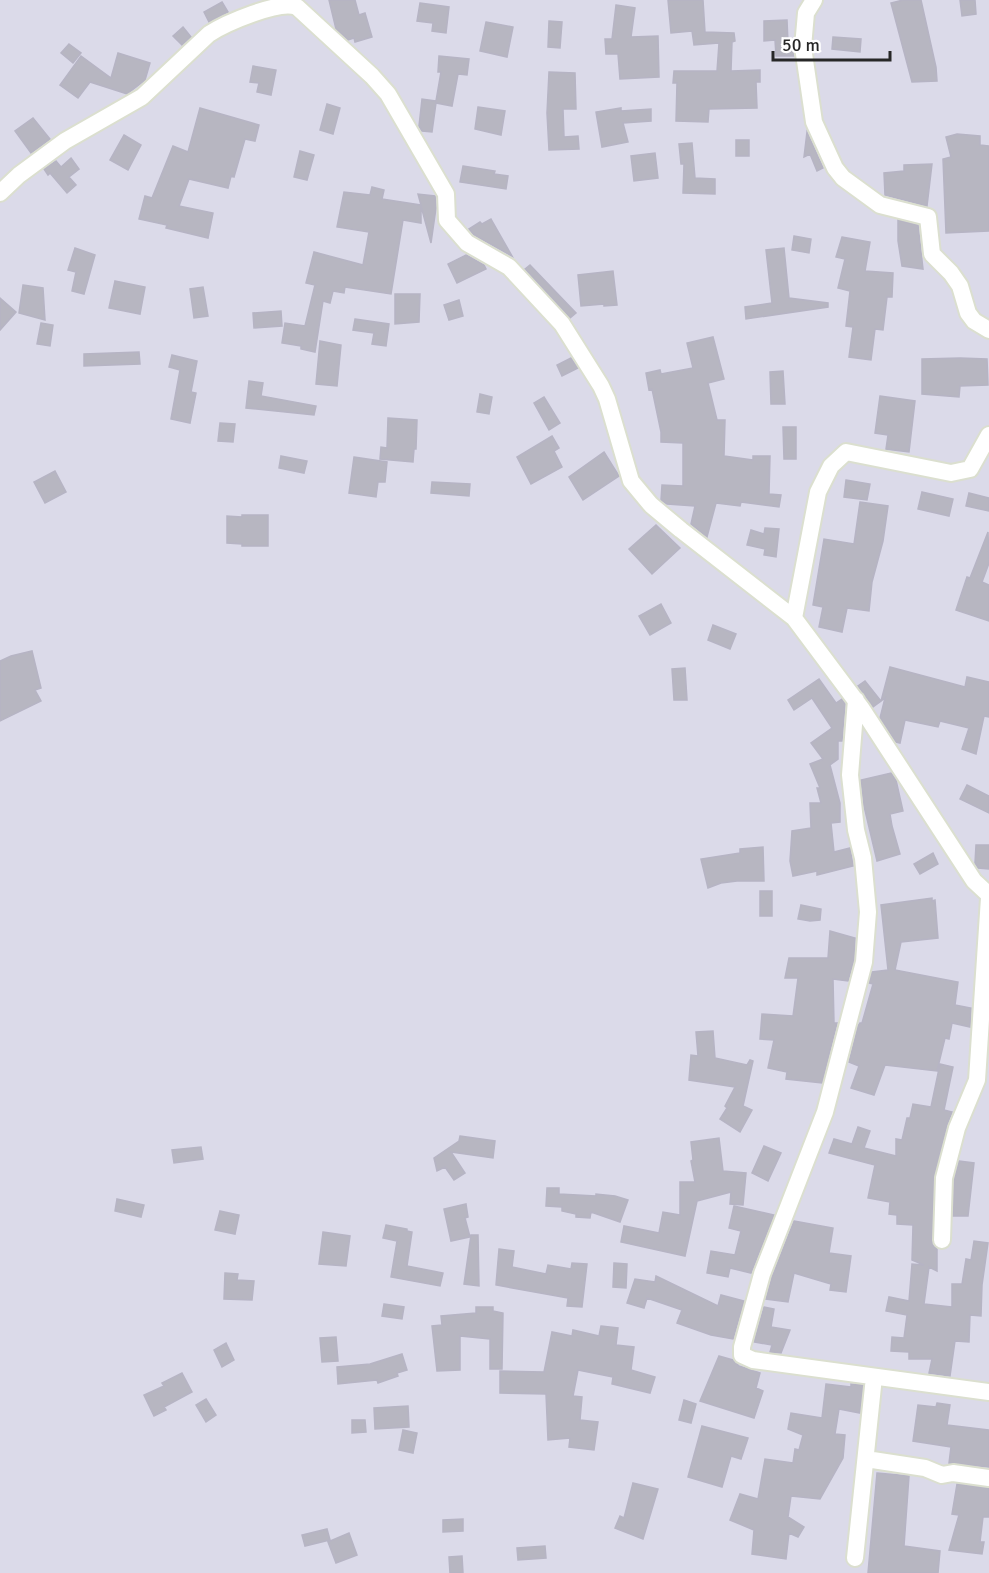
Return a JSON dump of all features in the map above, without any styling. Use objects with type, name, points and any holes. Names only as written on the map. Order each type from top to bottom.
[{"type":"street","points":[[814,0],[806,13],[803,47],[814,122],[836,168],[843,178],[880,205],[928,217],[932,254],[960,286],[968,313],[974,321],[989,330]]},
{"type":"street","points":[[0,193],[19,175],[65,141],[142,97],[209,34],[220,27],[273,6],[292,4],[372,76],[388,94],[446,194],[447,220],[466,243],[509,267],[562,324],[607,399],[631,481],[651,505],[794,618],[856,700],[974,881],[989,897],[977,1080],[957,1128],[944,1178],[942,1240]]},
{"type":"street","points":[[794,618],[818,492],[831,466],[846,452],[951,473],[970,469],[989,435]]},
{"type":"street","points":[[856,700],[850,775],[856,830],[863,858],[868,912],[864,962],[825,1112],[762,1274],[742,1355],[753,1360],[989,1392]]},
{"type":"street","points":[[855,1558],[874,1377]]},
{"type":"street","points":[[867,1459],[925,1468],[942,1475],[953,1473],[989,1478]]},
{"type":"building","points":[[329,0],[355,0],[359,15],[365,13],[372,37],[355,42],[354,38],[348,40],[336,29]]},
{"type":"building","points":[[668,0],[703,0],[705,32],[734,33],[731,71],[760,70],[760,82],[756,82],[757,108],[709,109],[708,122],[676,121],[677,83],[673,83],[674,71],[717,71],[719,43],[694,45],[692,31],[671,33]]},
{"type":"building","points":[[921,0],[937,81],[912,82],[891,3]]},
{"type":"building","points":[[960,0],[975,0],[976,14],[962,16]]},
{"type":"building","points":[[222,2],[228,12],[209,22],[204,12]]},
{"type":"building","points":[[420,3],[449,7],[446,33],[432,31],[433,23],[417,21]]},
{"type":"building","points":[[616,5],[635,8],[631,37],[658,36],[659,77],[620,79],[618,54],[606,54],[605,39],[612,39]]},
{"type":"building","points":[[787,20],[788,43],[793,43],[794,56],[776,56],[775,40],[764,41],[764,21]]},
{"type":"building","points":[[549,21],[562,22],[560,48],[548,47]]},
{"type":"building","points":[[486,22],[513,27],[507,57],[480,51]]},
{"type":"building","points":[[183,27],[191,37],[182,45],[173,36]]},
{"type":"building","points":[[833,37],[861,39],[860,52],[832,49]]},
{"type":"building","points":[[69,44],[81,53],[73,63],[61,53]]},
{"type":"building","points":[[118,53],[150,63],[145,80],[127,94],[90,82],[78,98],[60,85],[81,56],[111,78]]},
{"type":"building","points":[[439,56],[469,59],[467,75],[458,74],[452,106],[436,103],[432,132],[422,131],[419,126],[422,99],[436,101],[441,72],[438,72]]},
{"type":"building","points":[[253,66],[276,70],[271,95],[257,92],[259,83],[250,82]]},
{"type":"building","points":[[549,72],[575,73],[576,109],[563,109],[564,137],[578,136],[579,149],[549,150],[547,113]]},
{"type":"building","points":[[327,104],[340,108],[333,134],[320,130]]},
{"type":"building","points":[[478,107],[505,111],[501,135],[475,129]]},
{"type":"building","points":[[200,108],[259,125],[255,141],[245,139],[234,177],[231,176],[228,188],[189,179],[179,206],[213,213],[208,238],[139,219],[145,196],[152,198],[173,146],[188,152]]},
{"type":"building","points":[[621,108],[621,111],[651,109],[651,121],[623,123],[628,142],[602,147],[596,112]]},
{"type":"building","points":[[33,118],[50,139],[31,153],[15,131]]},
{"type":"building","points":[[807,132],[823,168],[817,171],[810,154],[804,157]]},
{"type":"building","points":[[957,134],[980,136],[980,145],[989,146],[989,231],[946,233],[943,159],[951,157],[946,137]]},
{"type":"building","points":[[124,135],[141,145],[128,170],[110,160]]},
{"type":"building","points":[[736,140],[749,140],[749,156],[736,156]]},
{"type":"building","points":[[692,143],[695,178],[715,179],[715,194],[683,193],[684,164],[681,164],[679,144]]},
{"type":"building","points":[[300,151],[314,155],[307,180],[294,177]]},
{"type":"building","points":[[655,153],[658,178],[634,181],[631,156]]},
{"type":"building","points":[[71,158],[79,169],[69,177],[76,185],[67,193],[44,169],[56,161],[61,167]]},
{"type":"building","points":[[932,164],[927,206],[885,195],[884,173],[904,171],[904,165]]},
{"type":"building","points":[[463,166],[495,171],[494,174],[508,176],[506,189],[460,182]]},
{"type":"building","points":[[372,187],[384,190],[382,199],[421,205],[418,194],[435,196],[436,208],[431,243],[421,206],[421,223],[403,220],[391,294],[345,287],[344,293],[333,291],[330,303],[323,301],[315,352],[301,349],[301,346],[282,343],[285,323],[305,326],[315,285],[306,283],[314,252],[363,265],[369,232],[337,227],[344,192],[370,195]]},
{"type":"building","points":[[491,219],[512,256],[474,235],[469,229],[480,222],[482,224]]},
{"type":"building","points":[[898,220],[918,225],[923,269],[902,266],[898,241]]},
{"type":"building","points":[[794,236],[811,239],[809,253],[792,250]]},
{"type":"building","points":[[842,237],[870,242],[865,271],[893,273],[892,297],[887,297],[883,330],[875,329],[871,360],[849,357],[853,327],[846,326],[850,291],[838,288],[845,259],[836,257]]},
{"type":"building","points":[[75,248],[95,255],[84,294],[72,291],[76,272],[68,270]]},
{"type":"building","points":[[784,248],[789,298],[828,303],[828,307],[746,319],[745,307],[772,303],[766,250]]},
{"type":"building","points":[[466,255],[484,265],[486,269],[457,283],[448,264]]},
{"type":"building","points":[[530,265],[576,313],[570,318],[525,269]]},
{"type":"building","points":[[613,271],[617,305],[581,306],[578,275]]},
{"type":"building","points":[[115,281],[145,287],[140,314],[109,308]]},
{"type":"building","points":[[23,285],[43,288],[45,320],[19,313]]},
{"type":"building","points":[[203,287],[208,316],[194,318],[190,289]]},
{"type":"building","points":[[395,294],[420,294],[419,322],[395,324]]},
{"type":"building","points":[[0,298],[16,312],[0,330]]},
{"type":"building","points":[[459,300],[463,316],[449,320],[444,305]]},
{"type":"building","points":[[281,311],[282,326],[254,328],[253,313]]},
{"type":"building","points":[[355,319],[389,324],[386,346],[372,344],[374,333],[353,330]]},
{"type":"building","points":[[41,323],[53,325],[50,346],[37,344]]},
{"type":"building","points":[[713,337],[724,379],[708,383],[717,420],[725,420],[724,456],[753,460],[753,456],[770,456],[769,494],[781,495],[779,507],[741,502],[740,506],[716,503],[707,537],[691,524],[695,506],[667,504],[661,500],[662,485],[683,486],[683,443],[661,442],[652,389],[649,390],[646,373],[660,370],[661,374],[693,368],[687,343]]},
{"type":"building","points":[[320,341],[341,345],[337,386],[316,384]]},
{"type":"building","points":[[139,352],[140,364],[84,366],[84,354]]},
{"type":"building","points":[[172,355],[197,361],[191,392],[196,393],[190,423],[171,419],[180,370],[169,367]]},
{"type":"building","points":[[571,358],[578,368],[562,376],[557,365]]},
{"type":"building","points":[[922,359],[987,359],[988,385],[960,386],[959,397],[922,394]]},
{"type":"building","points":[[783,371],[785,404],[771,404],[770,372]]},
{"type":"building","points":[[249,381],[263,383],[261,396],[316,406],[314,415],[246,408]]},
{"type":"building","points":[[480,394],[492,397],[489,414],[477,412]]},
{"type":"building","points":[[880,396],[915,401],[909,452],[886,449],[888,435],[875,433]]},
{"type":"building","points":[[544,397],[560,423],[549,430],[534,403]]},
{"type":"building","points":[[388,418],[417,420],[413,462],[380,459],[381,447],[387,448]]},
{"type":"building","points":[[220,423],[235,424],[233,442],[218,441]]},
{"type":"building","points":[[783,427],[796,427],[796,459],[784,459]]},
{"type":"building","points":[[552,436],[559,448],[554,451],[562,467],[531,484],[517,457]]},
{"type":"building","points":[[604,452],[619,476],[583,500],[569,477]]},
{"type":"building","points":[[281,456],[307,461],[304,473],[279,468]]},
{"type":"building","points":[[354,457],[387,462],[385,482],[378,482],[376,497],[349,493]]},
{"type":"building","points":[[55,471],[66,492],[45,503],[34,482]]},
{"type":"building","points":[[846,480],[870,484],[867,500],[844,497]]},
{"type":"building","points":[[432,482],[470,484],[469,496],[431,493]]},
{"type":"building","points":[[922,492],[953,499],[949,516],[918,509]]},
{"type":"building","points":[[969,493],[989,498],[989,511],[966,506]]},
{"type":"building","points":[[860,502],[888,506],[883,541],[872,582],[869,611],[847,608],[842,632],[819,627],[823,607],[813,605],[824,539],[854,544]]},
{"type":"building","points":[[242,515],[268,515],[268,546],[242,546],[242,544],[227,543],[227,516],[242,517]]},
{"type":"building","points":[[656,525],[680,548],[652,574],[629,549]]},
{"type":"building","points":[[765,528],[779,529],[776,557],[764,555],[765,549],[747,545],[751,530],[764,534]]},
{"type":"building","points":[[988,532],[989,563],[982,582],[989,585],[989,621],[956,610],[967,577],[970,578]]},
{"type":"building","points":[[661,604],[671,623],[650,635],[639,616]]},
{"type":"building","points":[[713,625],[736,634],[730,649],[708,640]]},
{"type":"building","points":[[32,651],[41,688],[35,690],[41,701],[0,721],[0,661]]},
{"type":"building","points":[[890,667],[965,687],[967,677],[989,682],[989,717],[984,716],[976,754],[962,749],[969,728],[940,721],[938,727],[905,720],[900,743],[896,742],[880,718],[885,698],[881,701]]},
{"type":"building","points":[[685,668],[687,700],[674,700],[672,669]]},
{"type":"building","points":[[819,679],[836,703],[842,699],[845,704],[842,741],[838,741],[838,759],[830,765],[840,803],[840,822],[831,823],[834,852],[850,848],[853,866],[817,875],[817,871],[793,876],[790,861],[792,831],[811,828],[810,803],[821,803],[817,788],[820,788],[810,764],[823,759],[811,743],[832,728],[812,698],[794,710],[788,700]]},
{"type":"building","points":[[865,681],[881,701],[873,707],[858,686]]},
{"type":"building","points":[[891,773],[896,780],[903,811],[890,814],[900,854],[877,861],[864,806],[861,780]]},
{"type":"building","points":[[967,785],[989,796],[989,813],[960,799]]},
{"type":"building","points":[[976,845],[989,845],[989,869],[978,868],[975,863]]},
{"type":"building","points":[[763,847],[764,881],[721,883],[708,888],[701,859],[740,853],[740,849]]},
{"type":"building","points":[[933,853],[938,864],[920,874],[914,864]]},
{"type":"building","points":[[760,891],[772,891],[772,916],[760,916]]},
{"type":"building","points":[[932,898],[932,901],[935,900],[938,938],[901,942],[895,970],[958,982],[955,1005],[971,1008],[970,1027],[952,1023],[949,1039],[945,1038],[937,1071],[885,1065],[874,1095],[851,1088],[859,1066],[849,1062],[858,1026],[862,1023],[873,984],[869,983],[872,972],[888,970],[881,905]]},
{"type":"building","points":[[801,905],[821,909],[820,920],[798,919]]},
{"type":"building","points":[[830,931],[855,938],[854,960],[848,981],[833,979],[834,1023],[837,1023],[822,1083],[786,1079],[787,1072],[768,1068],[774,1040],[760,1039],[762,1014],[793,1016],[798,978],[785,978],[789,958],[828,958]]},
{"type":"building","points":[[713,1031],[715,1058],[747,1065],[750,1060],[753,1061],[743,1106],[752,1110],[740,1132],[720,1119],[735,1087],[689,1080],[691,1055],[698,1056],[696,1032]]},
{"type":"building","points":[[940,1064],[953,1067],[944,1110],[952,1112],[934,1177],[932,1240],[937,1249],[937,1271],[929,1267],[924,1304],[952,1307],[952,1284],[962,1284],[966,1259],[971,1260],[974,1241],[988,1243],[982,1285],[981,1316],[970,1315],[969,1342],[955,1341],[950,1376],[929,1373],[932,1359],[909,1359],[909,1352],[891,1351],[892,1337],[904,1338],[907,1315],[886,1311],[889,1297],[909,1301],[912,1264],[924,1265],[912,1260],[913,1225],[897,1224],[897,1215],[889,1214],[890,1202],[868,1198],[875,1165],[829,1153],[834,1139],[852,1144],[858,1127],[870,1131],[864,1148],[896,1156],[896,1139],[902,1140],[913,1104],[931,1107]]},
{"type":"building","points":[[460,1136],[495,1141],[493,1158],[451,1152],[465,1173],[454,1180],[445,1167],[437,1171],[434,1158],[459,1141]]},
{"type":"building","points":[[719,1138],[723,1171],[746,1173],[743,1205],[730,1204],[731,1192],[697,1201],[685,1256],[621,1242],[624,1226],[659,1233],[663,1212],[680,1215],[680,1182],[695,1182],[691,1161],[693,1160],[691,1142]]},
{"type":"building","points":[[764,1146],[781,1153],[768,1181],[752,1173]]},
{"type":"building","points":[[201,1147],[203,1159],[174,1163],[172,1150]]},
{"type":"building","points":[[959,1161],[974,1163],[968,1216],[953,1216],[954,1180]]},
{"type":"building","points":[[547,1188],[559,1188],[559,1194],[596,1196],[596,1194],[628,1200],[620,1222],[591,1212],[590,1218],[576,1217],[576,1214],[562,1211],[562,1207],[546,1206]]},
{"type":"building","points":[[117,1199],[144,1205],[141,1217],[115,1211]]},
{"type":"building","points":[[466,1204],[468,1217],[465,1218],[470,1237],[451,1241],[444,1209]]},
{"type":"building","points":[[734,1206],[774,1215],[751,1273],[730,1268],[728,1277],[707,1273],[711,1251],[735,1255],[741,1231],[729,1228]]},
{"type":"building","points":[[220,1211],[239,1215],[235,1234],[215,1230]]},
{"type":"building","points":[[794,1221],[833,1228],[829,1253],[851,1256],[846,1292],[830,1290],[831,1284],[794,1273],[788,1302],[766,1299]]},
{"type":"building","points":[[386,1225],[412,1232],[407,1266],[443,1273],[440,1286],[391,1277],[397,1241],[383,1238]]},
{"type":"building","points":[[323,1232],[350,1236],[346,1266],[319,1264]]},
{"type":"building","points":[[471,1235],[478,1235],[479,1286],[464,1284]]},
{"type":"building","points":[[499,1249],[514,1251],[512,1267],[546,1274],[548,1265],[571,1269],[572,1263],[587,1264],[582,1307],[567,1306],[568,1298],[496,1285]]},
{"type":"building","points":[[614,1263],[627,1264],[626,1288],[613,1287]]},
{"type":"building","points":[[225,1273],[238,1274],[237,1280],[254,1281],[252,1300],[224,1299]]},
{"type":"building","points":[[656,1276],[718,1306],[721,1295],[744,1301],[733,1339],[711,1335],[677,1323],[682,1310],[647,1298],[644,1308],[627,1303],[635,1279],[655,1282]]},
{"type":"building","points":[[384,1304],[404,1307],[402,1319],[382,1316]]},
{"type":"building","points":[[476,1307],[493,1307],[493,1311],[503,1313],[502,1369],[490,1369],[490,1339],[460,1336],[460,1370],[437,1371],[432,1326],[442,1325],[441,1316],[476,1313]]},
{"type":"building","points":[[764,1307],[774,1309],[771,1327],[790,1330],[781,1353],[770,1352],[772,1345],[754,1342]]},
{"type":"building","points":[[601,1326],[618,1328],[616,1345],[634,1347],[631,1370],[655,1377],[650,1393],[612,1384],[613,1377],[578,1370],[573,1396],[582,1397],[580,1420],[598,1422],[594,1450],[569,1447],[570,1438],[548,1440],[546,1394],[500,1393],[500,1371],[544,1372],[552,1332],[572,1336],[573,1330],[599,1336]]},
{"type":"building","points":[[336,1337],[338,1361],[322,1362],[320,1338]]},
{"type":"building","points":[[226,1343],[234,1360],[222,1367],[214,1350]]},
{"type":"building","points":[[402,1354],[407,1370],[397,1373],[398,1376],[378,1383],[377,1380],[338,1384],[337,1367],[370,1364]]},
{"type":"building","points":[[719,1356],[760,1373],[756,1388],[763,1391],[754,1418],[700,1401]]},
{"type":"building","points":[[182,1373],[192,1392],[164,1407],[166,1410],[154,1416],[144,1395],[164,1386],[162,1383]]},
{"type":"building","points":[[826,1384],[851,1387],[851,1384],[863,1385],[860,1413],[839,1409],[835,1434],[845,1435],[843,1458],[820,1499],[791,1496],[788,1517],[804,1527],[798,1537],[789,1533],[786,1559],[752,1554],[754,1530],[730,1520],[740,1494],[758,1499],[765,1459],[793,1463],[795,1449],[799,1450],[803,1435],[788,1429],[791,1413],[822,1418]]},
{"type":"building","points":[[206,1399],[216,1415],[206,1422],[196,1405]]},
{"type":"building","points":[[684,1400],[696,1404],[691,1423],[679,1420]]},
{"type":"building","points":[[937,1403],[950,1405],[947,1425],[989,1430],[989,1467],[949,1463],[951,1447],[913,1441],[918,1405],[936,1407]]},
{"type":"building","points":[[408,1406],[409,1427],[375,1429],[374,1408]]},
{"type":"building","points":[[352,1420],[365,1420],[366,1432],[352,1433]]},
{"type":"building","points":[[702,1426],[748,1438],[741,1459],[731,1456],[722,1487],[688,1477]]},
{"type":"building","points":[[403,1430],[417,1433],[413,1453],[399,1450]]},
{"type":"building","points":[[877,1473],[909,1476],[904,1546],[940,1551],[938,1573],[868,1573]]},
{"type":"building","points":[[633,1483],[658,1489],[643,1539],[615,1528],[620,1516],[624,1518]]},
{"type":"building","points":[[957,1484],[989,1488],[989,1517],[983,1517],[980,1542],[984,1542],[982,1554],[949,1550],[959,1515],[952,1514]]},
{"type":"building","points":[[463,1519],[463,1531],[443,1532],[443,1520]]},
{"type":"building","points":[[327,1529],[330,1540],[305,1546],[302,1535]]},
{"type":"building","points":[[349,1533],[357,1555],[336,1563],[328,1542]]},
{"type":"building","points":[[545,1546],[546,1558],[518,1560],[517,1548]]},
{"type":"building","points":[[462,1556],[463,1573],[450,1573],[449,1557]]}]
